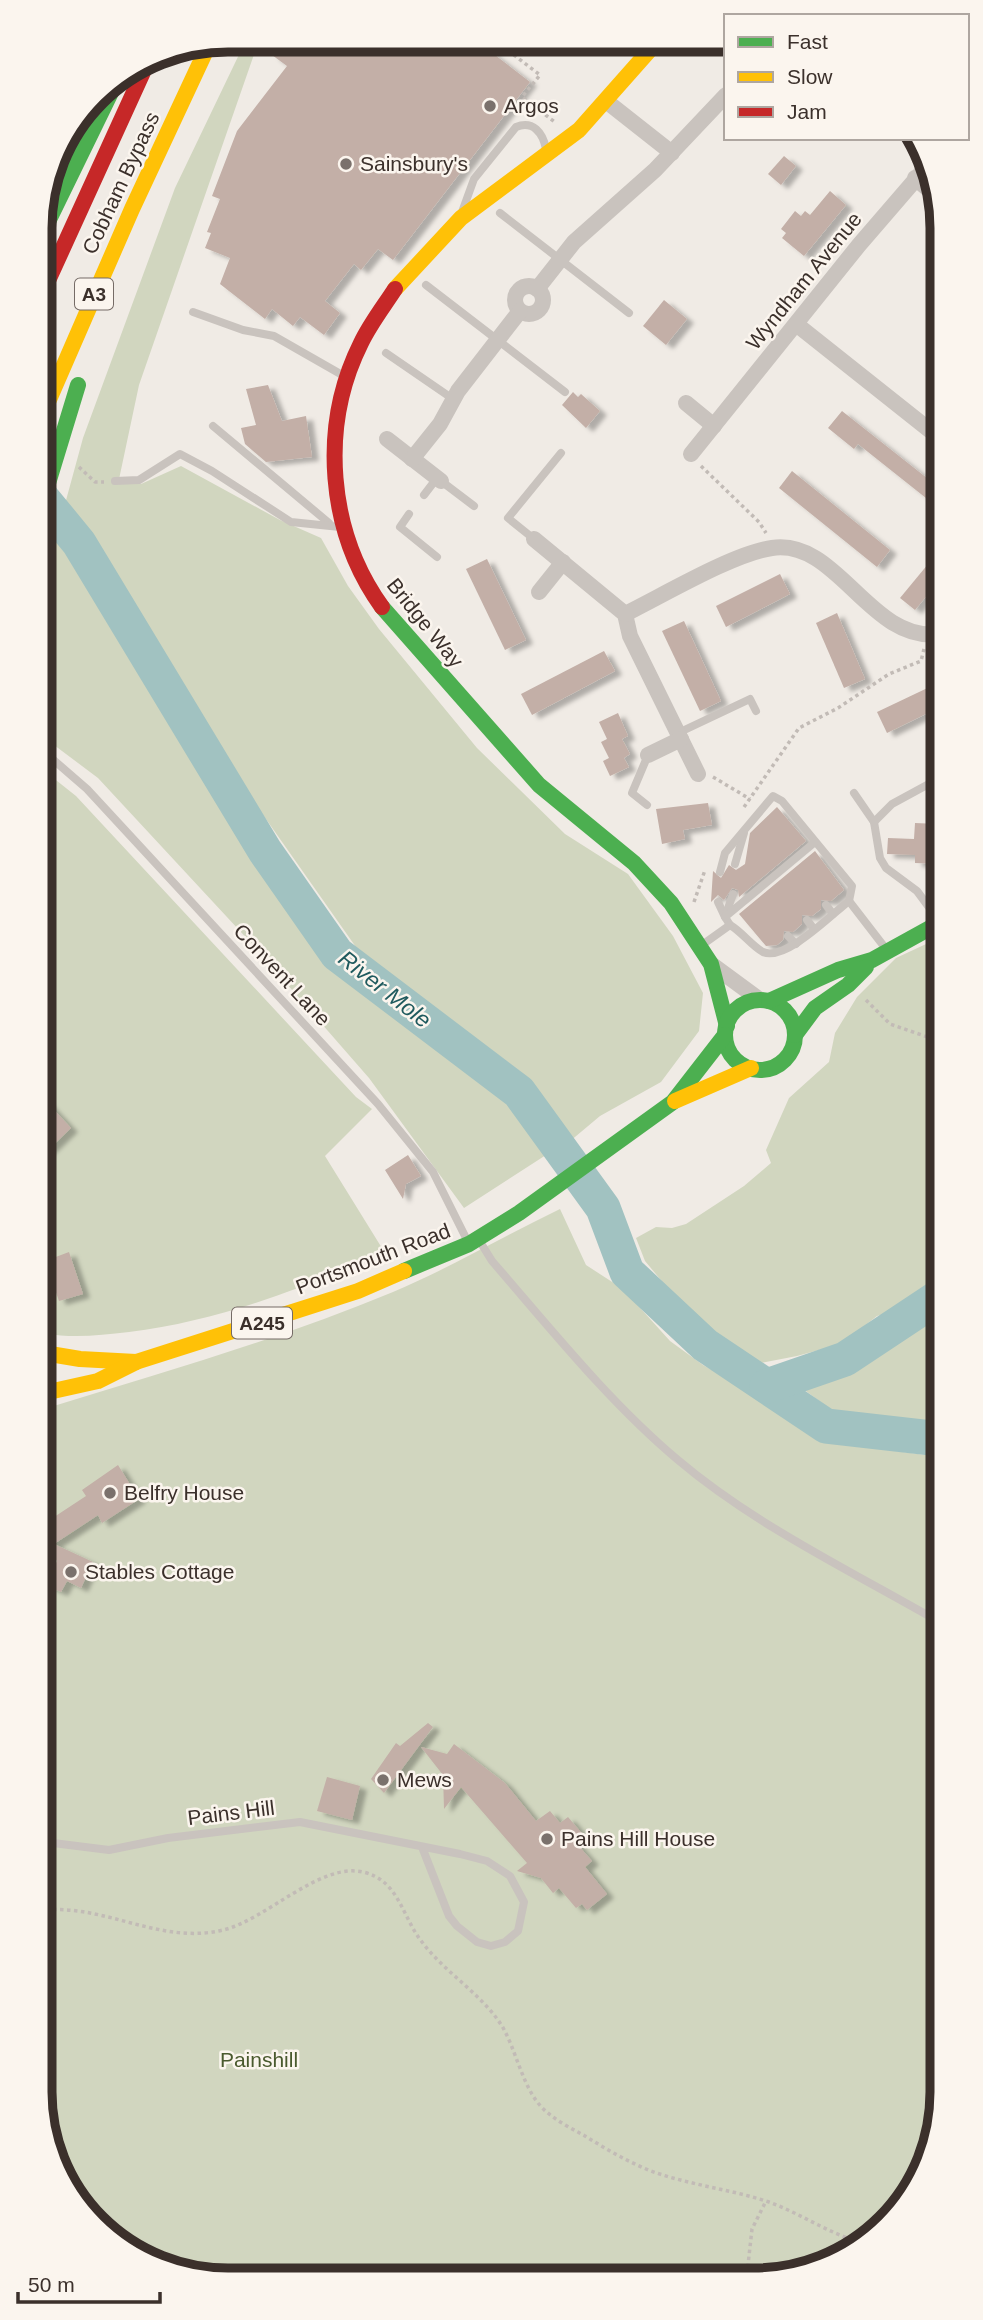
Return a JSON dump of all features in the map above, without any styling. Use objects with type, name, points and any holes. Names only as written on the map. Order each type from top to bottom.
[{"type":"main road","name":"Bridge Way","points":[[647,53],[579,130],[548,156],[461,218],[411,270],[383,307],[361,342],[339,407],[334,456],[336,500],[367,583],[401,633],[539,785],[634,863],[681,916],[711,964],[726,1030]]},
{"type":"main road","name":"Cobham Bypass","points":[[53,388],[204,54]]},
{"type":"main road","name":"Cobham Bypass","points":[[53,270],[142,75]]},
{"type":"main road","points":[[54,209],[107,101]]},
{"type":"main road","points":[[89,347],[132,209]]},
{"type":"main road","points":[[53,465],[80,379]]},
{"type":"main road","points":[[872,960],[848,985],[815,1008],[795,1035],[790,1052],[778,1065],[751,1068],[730,1052],[726,1030],[736,1010],[765,1001],[838,970],[872,960],[930,927]]},
{"type":"main road","points":[[765,1001],[790,1018],[795,1035]]},
{"type":"main road","name":"Portsmouth Road","points":[[673,1101],[726,1030]]},
{"type":"main road","name":"Portsmouth Road","points":[[53,1392],[98,1381],[135,1362],[358,1291],[473,1241],[519,1213],[673,1101],[751,1068]]},
{"type":"main road","name":"Portsmouth Road","points":[[53,1356],[135,1362]]},
{"type":"street","points":[[412,460],[440,424],[453,399],[520,311],[515,303],[517,294],[523,288],[537,289],[584,231],[672,153],[724,96]]},
{"type":"street","points":[[606,101],[672,153]]},
{"type":"street","name":"Wyndham Avenue","points":[[691,454],[921,172]]},
{"type":"street","points":[[915,178],[926,187]]},
{"type":"street","points":[[796,324],[930,430]]},
{"type":"street","points":[[686,403],[714,426]]},
{"type":"street","points":[[387,439],[439,480]]},
{"type":"street","points":[[534,539],[625,614],[631,636],[698,774]]},
{"type":"street","points":[[625,614],[743,557],[774,547],[810,555],[896,625],[930,634]]},
{"type":"street","points":[[539,592],[563,562]]},
{"type":"street","points":[[648,755],[679,736]]},
{"type":"street","name":"Bridge Way","points":[[711,964],[765,1001]]},
{"type":"lane","points":[[461,218],[464,202],[474,179],[516,127],[526,124],[540,131],[548,156]]},
{"type":"lane","points":[[500,213],[562,258],[629,313]]},
{"type":"lane","points":[[426,285],[565,392]]},
{"type":"lane","points":[[193,312],[243,330],[274,336],[347,377]]},
{"type":"lane","points":[[386,353],[453,399]]},
{"type":"lane","points":[[213,426],[328,523]]},
{"type":"lane","points":[[534,539],[508,518],[561,453]]},
{"type":"lane","points":[[115,481],[139,480],[180,454],[291,522],[328,523],[345,528]]},
{"type":"lane","points":[[424,495],[439,480],[474,506]]},
{"type":"lane","points":[[409,514],[400,527],[437,556]]},
{"type":"lane","points":[[679,736],[750,699],[756,711]]},
{"type":"lane","points":[[647,805],[632,793],[648,755]]},
{"type":"lane","name":"Convent Lane","points":[[53,760],[87,789],[378,1104],[433,1172],[473,1241],[596,1379],[678,1460],[760,1518],[930,1617]]},
{"type":"lane","points":[[874,821],[892,804],[930,783]]},
{"type":"lane","points":[[855,793],[874,821],[880,858],[886,868],[917,891],[930,909]]},
{"type":"lane","points":[[718,902],[727,921],[766,953],[776,953],[796,944],[849,901],[852,886],[782,801],[773,796],[725,853],[720,872]]},
{"type":"lane","points":[[735,864],[746,827]]},
{"type":"lane","points":[[700,946],[815,842]]},
{"type":"lane","points":[[727,921],[733,894]]},
{"type":"lane","points":[[849,901],[887,951]]},
{"type":"lane","points":[[827,905],[833,914]]},
{"type":"lane","points":[[807,920],[814,929]]},
{"type":"lane","points":[[789,936],[796,944]]},
{"type":"lane","name":"Pains Hill","points":[[53,1843],[109,1850],[168,1838],[300,1822],[422,1847],[487,1861],[510,1876],[524,1902],[518,1931],[505,1942],[491,1946],[477,1942],[457,1926],[449,1916],[422,1847]]},
{"type":"path","points":[[512,53],[540,75],[522,97],[562,127]]},
{"type":"path","points":[[691,454],[759,522],[774,547]]},
{"type":"path","points":[[738,817],[799,728],[838,708],[889,674],[921,661],[930,639]]},
{"type":"path","points":[[698,774],[712,776],[750,799]]},
{"type":"path","points":[[681,916],[692,907],[710,859]]},
{"type":"path","points":[[860,996],[872,1003],[890,1024],[930,1038]]},
{"type":"path","points":[[53,1910],[88,1912],[156,1930],[208,1933],[241,1924],[328,1876],[352,1871],[373,1875],[393,1891],[419,1940],[431,1954],[493,2013],[510,2043],[532,2093],[549,2114],[650,2171],[766,2202],[831,2233],[850,2239]]},
{"type":"path","points":[[748,2268],[752,2229],[766,2202]]},
{"type":"green space","points":[[240,53],[254,53],[139,385],[118,484],[141,484],[181,466],[280,520],[321,538],[348,586],[379,629],[477,748],[565,834],[628,874],[673,936],[703,993],[699,1031],[661,1082],[600,1116],[569,1142],[522,1073],[358,950],[249,795],[100,553],[65,504],[83,438],[175,188]]},
{"type":"green space","points":[[54,534],[71,553],[276,893],[337,971],[508,1101],[546,1155],[464,1208],[369,1078],[252,944],[98,778],[53,744]]},
{"type":"green space","points":[[53,778],[76,796],[356,1097],[372,1109],[325,1156],[385,1253],[260,1302],[196,1320],[129,1332],[66,1336],[53,1334]]},
{"type":"green space","points":[[930,942],[930,1292],[907,1307],[877,1316],[841,1344],[756,1364],[747,1362],[691,1316],[645,1261],[636,1238],[656,1227],[672,1228],[686,1224],[744,1186],[771,1163],[766,1150],[789,1098],[829,1062],[835,1033],[857,997],[896,958]]},
{"type":"green space","name":"Painshill","points":[[560,1209],[586,1265],[623,1289],[670,1341],[703,1365],[761,1398],[821,1441],[930,1456],[930,2103],[927,2126],[907,2180],[887,2208],[852,2238],[822,2254],[800,2262],[755,2268],[217,2267],[172,2258],[140,2244],[121,2231],[89,2199],[66,2159],[58,2137],[53,2092],[53,1406],[307,1325],[435,1273]]},
{"type":"green space","points":[[930,1315],[930,1424],[833,1411],[803,1389],[879,1355]]},
{"type":"building","name":"Sainsbury's","points":[[492,53],[530,82],[393,260],[378,249],[361,270],[354,264],[325,301],[340,313],[324,335],[300,317],[293,326],[272,309],[265,319],[220,284],[230,258],[205,248],[211,233],[207,232],[220,199],[212,196],[237,131],[287,66],[272,55]]},
{"type":"building","points":[[784,156],[796,166],[781,185],[768,174]]},
{"type":"building","points":[[830,191],[846,205],[804,256],[782,238],[786,233],[781,229],[795,211],[801,216],[805,211],[810,215]]},
{"type":"building","points":[[664,300],[687,319],[666,345],[643,326]]},
{"type":"building","points":[[268,385],[282,421],[306,416],[312,457],[266,462],[245,444],[241,428],[256,425],[246,389]]},
{"type":"building","points":[[573,392],[578,397],[581,394],[600,411],[586,428],[562,405]]},
{"type":"building","points":[[842,411],[930,480],[930,501],[858,444],[854,449],[828,428]]},
{"type":"building","points":[[792,471],[890,550],[877,567],[779,488]]},
{"type":"building","points":[[487,559],[526,640],[505,650],[466,569]]},
{"type":"building","points":[[930,562],[930,592],[915,610],[900,598]]},
{"type":"building","points":[[780,574],[790,594],[726,627],[716,606]]},
{"type":"building","points":[[837,613],[865,679],[844,688],[816,623]]},
{"type":"building","points":[[684,621],[721,701],[700,711],[662,631]]},
{"type":"building","points":[[604,651],[615,671],[532,715],[521,694]]},
{"type":"building","points":[[930,687],[930,712],[887,733],[877,712]]},
{"type":"building","points":[[618,713],[628,736],[622,739],[630,754],[624,758],[629,767],[610,776],[603,761],[609,758],[601,742],[607,739],[599,722]]},
{"type":"building","points":[[708,803],[712,825],[683,830],[685,839],[662,844],[656,809]]},
{"type":"building","points":[[777,807],[806,841],[739,897],[738,890],[732,888],[724,900],[718,895],[711,902],[713,871],[721,878],[729,865],[736,870],[745,864],[750,833]]},
{"type":"building","points":[[915,823],[930,824],[930,864],[915,863],[915,855],[887,854],[888,838],[914,839]]},
{"type":"building","points":[[815,851],[844,890],[831,901],[821,900],[821,909],[812,916],[802,915],[802,924],[793,932],[784,931],[783,940],[777,945],[766,946],[739,914]]},
{"type":"building","points":[[53,1109],[71,1128],[53,1145]]},
{"type":"building","points":[[408,1155],[421,1176],[406,1184],[403,1199],[385,1170]]},
{"type":"building","points":[[69,1252],[83,1294],[59,1301],[53,1284],[53,1258]]},
{"type":"building","points":[[118,1465],[139,1499],[102,1523],[98,1515],[54,1544],[93,1562],[81,1588],[67,1581],[61,1592],[53,1588],[53,1569],[57,1561],[53,1555],[53,1518],[86,1496],[82,1490]]},
{"type":"building","points":[[428,1723],[433,1727],[384,1793],[371,1779],[396,1743],[400,1746]]},
{"type":"building","name":"Pains Hill House","points":[[454,1744],[505,1783],[536,1821],[550,1811],[560,1823],[568,1817],[585,1837],[577,1844],[592,1861],[585,1867],[607,1894],[587,1910],[582,1904],[576,1908],[559,1888],[553,1893],[541,1878],[517,1871],[527,1863],[461,1787],[444,1809],[443,1775],[421,1747],[447,1754]]},
{"type":"building","points":[[327,1777],[360,1786],[352,1820],[317,1811]]},
{"type":"waterway","name":"River Mole","points":[[53,511],[79,543],[265,851],[337,954],[519,1092],[603,1208],[627,1272],[705,1345],[826,1426],[930,1438]]},
{"type":"waterway","name":"River Mole","points":[[767,1386],[845,1359],[930,1303]]},
{"type":"traffic: fast","points":[[54,209],[107,101]]},
{"type":"traffic: fast","points":[[53,467],[78,385]]},
{"type":"traffic: fast","points":[[382,607],[539,785],[634,863],[671,903],[711,964],[727,1026]]},
{"type":"traffic: fast","points":[[769,1001],[838,970],[872,960],[930,928]]},
{"type":"traffic: fast","points":[[795,1035],[815,1008],[848,985],[866,967]]},
{"type":"traffic: fast","points":[[760,1000],[779,1006],[789,1016],[795,1035],[789,1054],[779,1064],[760,1070],[741,1064],[731,1054],[725,1035],[731,1016],[741,1006],[760,1000]]},
{"type":"traffic: fast","points":[[404,1271],[469,1244],[519,1213],[673,1102],[725,1035]]},
{"type":"traffic: slow","points":[[395,289],[461,218],[579,130],[647,53]]},
{"type":"traffic: slow","points":[[53,390],[132,209],[204,54]]},
{"type":"traffic: slow","points":[[675,1101],[751,1068]]},
{"type":"traffic: slow","points":[[53,1391],[98,1381],[136,1362],[358,1291],[404,1271]]},
{"type":"traffic: slow","points":[[53,1354],[136,1362]]},
{"type":"traffic: jam","points":[[53,270],[142,75]]},
{"type":"traffic: jam","points":[[382,607],[364,578],[350,546],[335,478],[335,444],[339,409],[348,375],[365,336],[395,289]]},
{"type":"place","name":"Argos","points":[[490,106]]},
{"type":"place","name":"Sainsbury's","points":[[346,164]]},
{"type":"place","name":"Belfry House","points":[[110,1493]]},
{"type":"place","name":"Stables Cottage","points":[[71,1572]]},
{"type":"place","name":"Mews","points":[[383,1780]]},
{"type":"place","name":"Pains Hill House","points":[[547,1839]]}]
